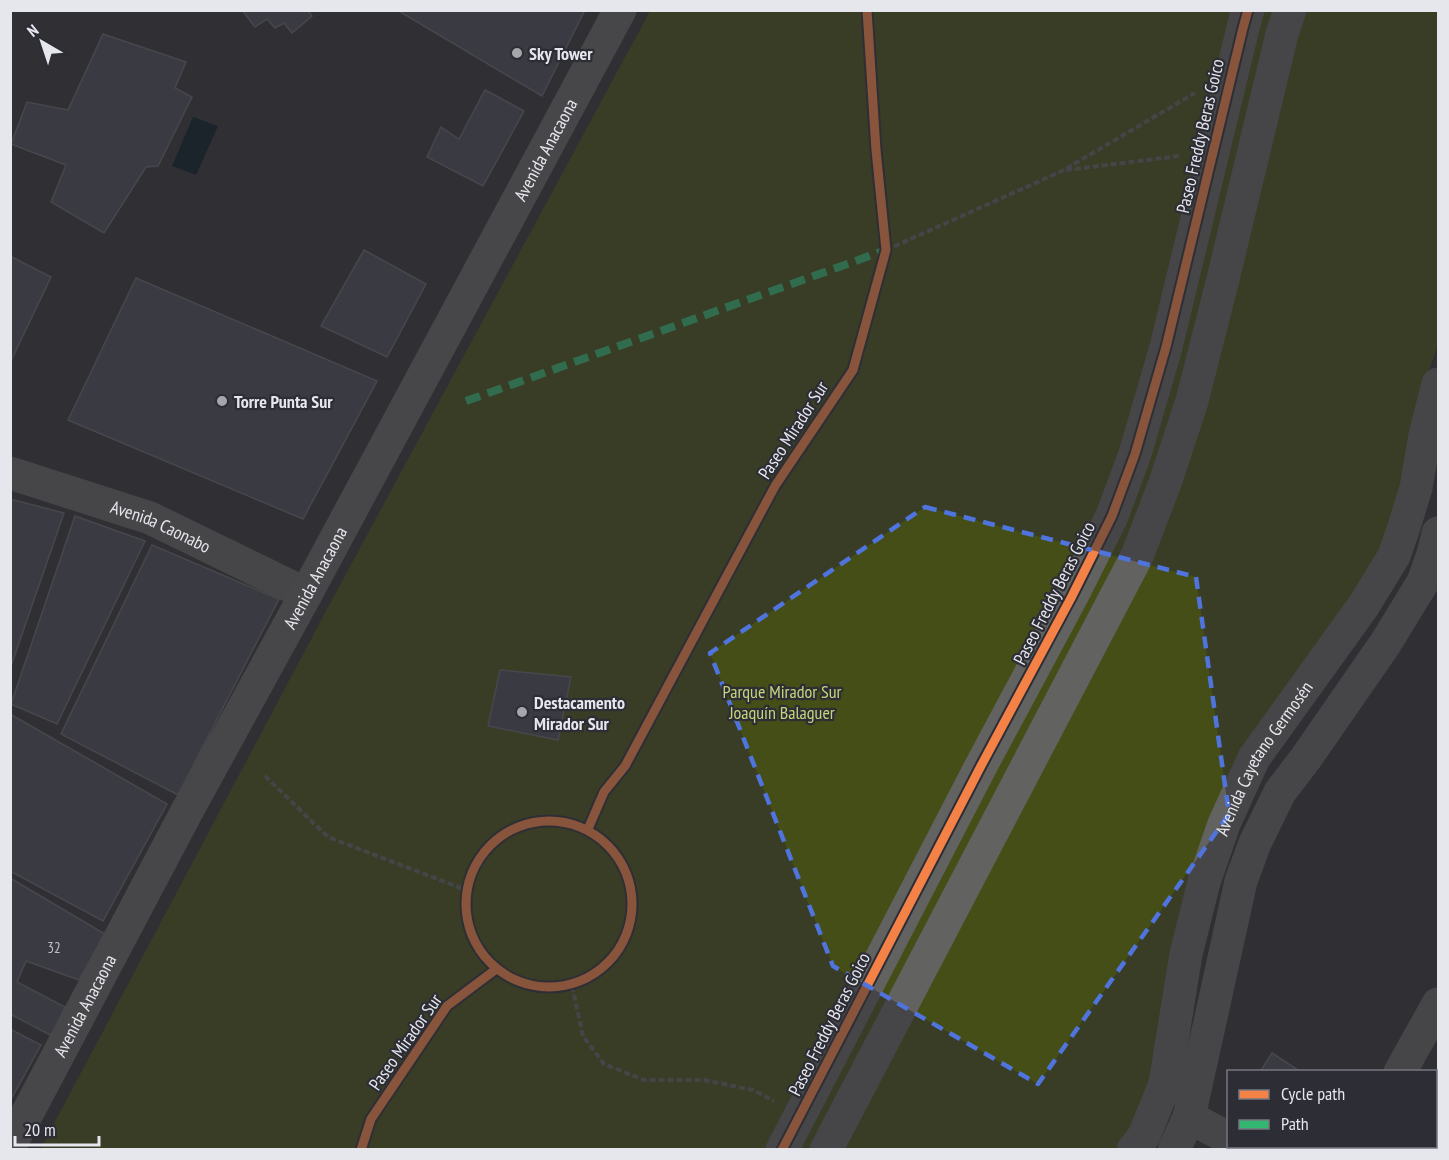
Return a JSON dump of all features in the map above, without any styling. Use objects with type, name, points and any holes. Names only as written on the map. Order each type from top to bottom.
[{"type":"main road","name":"Avenida Anacaona","points":[[10,1146],[180,824],[620,10]]},
{"type":"street","name":"Paseo Freddy Beras Goico","points":[[782,1149],[1113,516],[1135,454],[1166,347],[1248,10]]},
{"type":"street","points":[[826,1149],[1137,556],[1165,483],[1192,401],[1279,45],[1290,10]]},
{"type":"street","name":"Avenida Cayetano Germosén","points":[[1133,1149],[1144,1136],[1165,1084],[1186,954],[1204,882],[1224,824],[1254,758],[1364,605],[1394,556],[1416,488],[1425,435],[1438,384]]},
{"type":"street","name":"Avenida Caonabo","points":[[10,473],[150,518],[306,594]]},
{"type":"street","name":"Avenida Cayetano Germosén","points":[[1174,1149],[1189,1117],[1241,881],[1255,843],[1280,792],[1385,644],[1423,582],[1438,533]]},
{"type":"street","points":[[1401,1070],[1437,1010]]},
{"type":"street","points":[[1189,1117],[1227,1137]]},
{"type":"path","points":[[886,250],[1062,171],[1199,91]]},
{"type":"path","points":[[1062,171],[1189,155]]},
{"type":"path","points":[[265,776],[328,837],[466,890]]},
{"type":"path","points":[[553,819],[588,829],[619,855],[634,893],[629,933],[607,966],[572,986],[532,987],[495,970],[476,947],[466,919],[468,880],[487,848],[517,826],[553,819]]},
{"type":"path","points":[[572,986],[583,1036],[604,1064],[644,1080],[704,1080],[753,1090],[779,1104]]},
{"type":"highlighted area","points":[[925,507],[1196,577],[1229,814],[1038,1084],[833,966],[710,653]]},
{"type":"green space","name":"Parque Mirador Sur Joaquín Balaguer","points":[[650,11],[1438,11],[1438,345],[1423,386],[1402,485],[1377,559],[1278,702],[1146,1096],[1132,1129],[1116,1149],[40,1150],[326,611]]},
{"type":"water","points":[[193,117],[218,126],[196,175],[172,166]]},
{"type":"building","points":[[242,10],[308,10],[312,16],[292,33],[284,23],[275,28],[267,19],[255,27]]},
{"type":"building","name":"Sky Tower","points":[[397,10],[585,10],[542,96]]},
{"type":"building","points":[[103,34],[186,62],[175,88],[192,97],[158,166],[146,167],[104,233],[51,202],[66,165],[11,144],[27,102],[68,110]]},
{"type":"building","points":[[485,90],[524,111],[483,186],[427,157],[441,127],[459,139]]},
{"type":"building","points":[[364,250],[426,284],[387,357],[321,326]]},
{"type":"building","points":[[10,256],[51,277],[10,363]]},
{"type":"building","name":"Torre Punta Sur","points":[[136,278],[377,381],[303,519],[68,420]]},
{"type":"building","points":[[10,499],[64,513],[10,669]]},
{"type":"building","points":[[75,516],[145,541],[57,724],[11,704]]},
{"type":"building","points":[[152,545],[279,599],[178,795],[61,734]]},
{"type":"building","points":[[500,670],[571,677],[558,740],[488,726]]},
{"type":"building","points":[[10,714],[167,804],[103,921],[10,871]]},
{"type":"building","points":[[10,878],[105,934],[79,980],[26,961],[17,982],[65,1007],[52,1036],[10,1014]]},
{"type":"building","points":[[10,1029],[41,1045],[10,1101]]},
{"type":"building","points":[[1272,1053],[1298,1070],[1261,1070]]},
{"type":"building","points":[[1290,1148],[1333,1148],[1332,1150],[1293,1150]]},
{"type":"marked path","points":[[466,401],[886,250]]},
{"type":"cycle path","name":"Paseo Mirador Sur","points":[[588,829],[604,792],[625,766],[775,486],[853,370],[886,250],[876,150],[867,10]]},
{"type":"cycle path","points":[[782,1150],[1112,516],[1135,454],[1166,347],[1248,10]]},
{"type":"cycle path","points":[[549,821],[565,822],[581,827],[608,845],[626,872],[631,888],[632,904],[631,920],[626,936],[608,963],[581,981],[565,986],[549,987],[533,986],[517,981],[490,963],[472,936],[467,920],[466,904],[467,888],[472,872],[490,845],[517,827],[533,822],[549,821]]},
{"type":"cycle path","name":"Paseo Mirador Sur","points":[[361,1150],[371,1119],[447,1006],[495,970]]},
{"type":"place","name":"Sky Tower","points":[[517,53]]},
{"type":"place","name":"Torre Punta Sur","points":[[222,401]]},
{"type":"place","name":"Destacamento Mirador Sur","points":[[522,712]]}]
